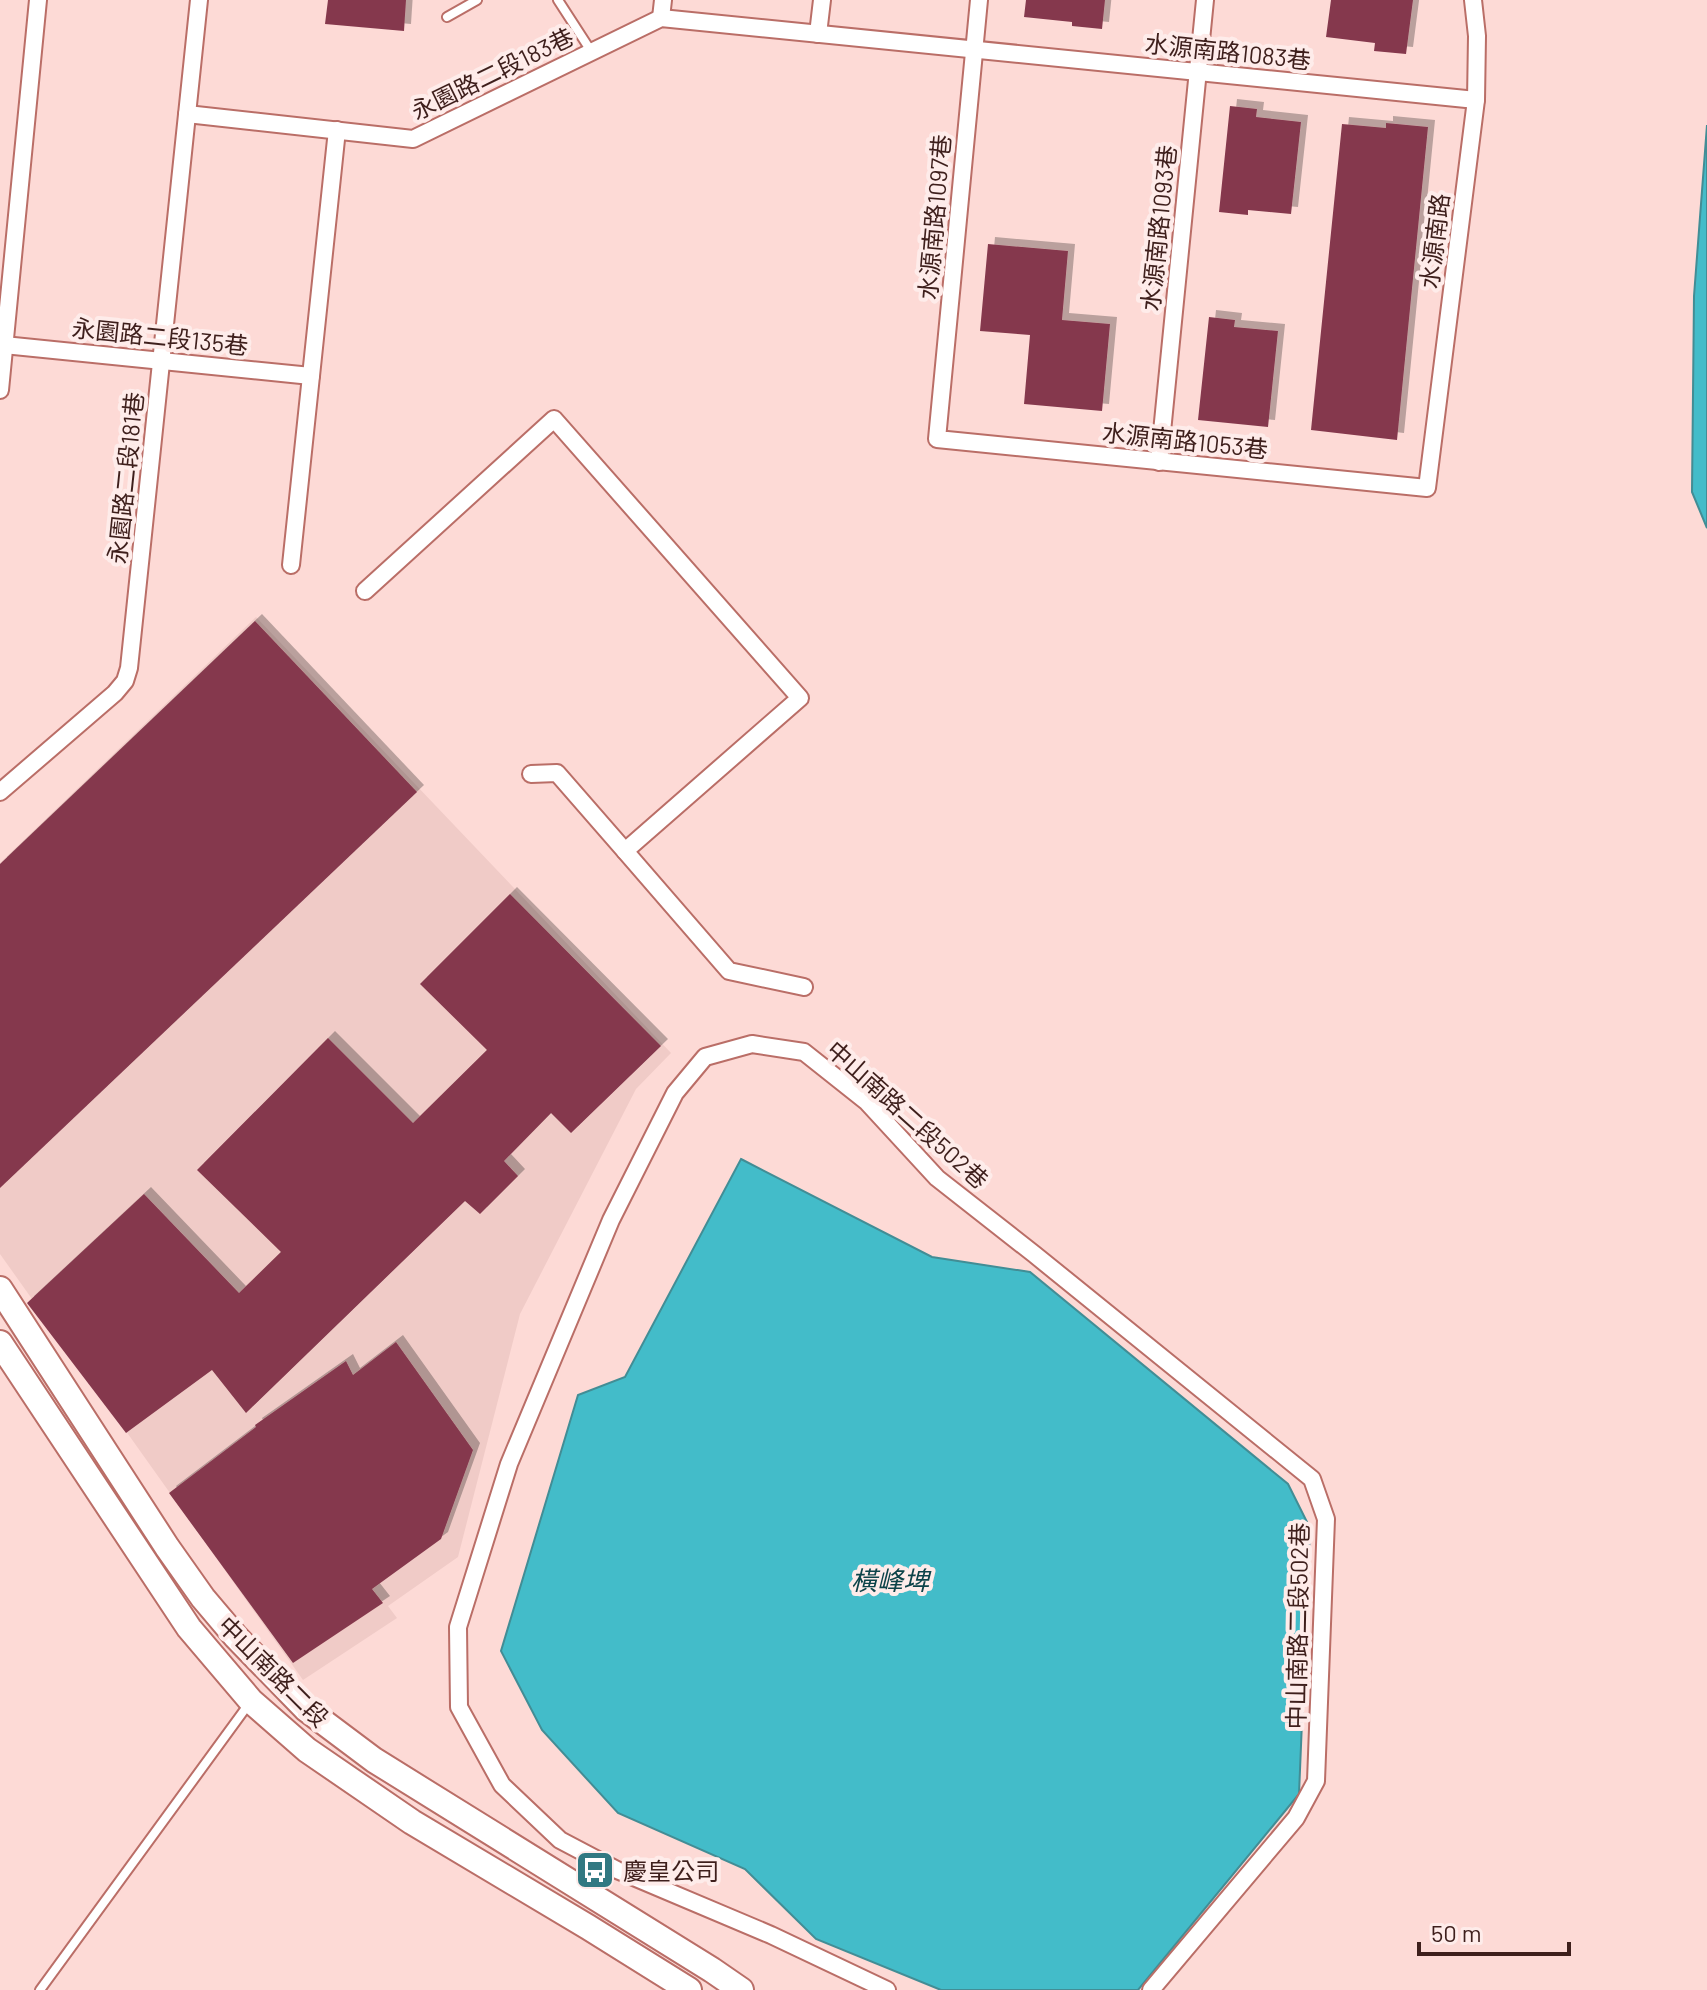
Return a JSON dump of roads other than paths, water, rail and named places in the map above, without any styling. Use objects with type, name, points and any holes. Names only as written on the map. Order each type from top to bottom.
[{"type":"main road","name":"中山南路二段","points":[[0,1289],[194,1585],[236,1637],[306,1709],[374,1760],[741,1990]]},
{"type":"main road","name":"中山南路二段","points":[[0,1343],[189,1628],[251,1701],[307,1750],[412,1822],[689,1990]]},
{"type":"street","points":[[0,390],[38,0]]},
{"type":"street","points":[[187,114],[199,0]]},
{"type":"street","points":[[663,0],[661,18],[974,50]]},
{"type":"street","points":[[818,34],[822,0]]},
{"type":"street","name":"水源南路1097巷","points":[[937,439],[979,0]]},
{"type":"street","name":"水源南路1093巷","points":[[1159,462],[1205,0]]},
{"type":"street","name":"水源南路","points":[[1427,488],[1476,100],[1477,36],[1473,0]]},
{"type":"street","name":"永園路二段183巷","points":[[187,114],[413,139],[661,18]]},
{"type":"street","name":"水源南路1083巷","points":[[974,50],[1476,100]]},
{"type":"street","name":"永園路二段181巷","points":[[0,792],[115,693],[125,681],[129,668],[187,114]]},
{"type":"street","points":[[291,565],[337,130]]},
{"type":"street","name":"永園路二段135巷","points":[[4,345],[311,376]]},
{"type":"street","points":[[365,591],[554,419],[800,698],[625,851]]},
{"type":"street","name":"水源南路1053巷","points":[[937,439],[1427,488]]},
{"type":"street","points":[[531,774],[557,773],[729,971],[804,987]]},
{"type":"street","name":"中山南路二段502巷","points":[[887,1990],[771,1935],[617,1870],[560,1840],[502,1785],[459,1707],[458,1627],[509,1464],[611,1220],[675,1093],[705,1057],[752,1044],[804,1052],[867,1102],[937,1178],[1312,1479],[1326,1519],[1316,1781],[1296,1818],[1151,1990]]},
{"type":"lane","points":[[447,17],[477,0]]},
{"type":"lane","points":[[558,0],[591,51]]},
{"type":"lane","points":[[40,1990],[251,1701]]},
{"type":"water","points":[[1707,125],[1707,528],[1692,492],[1694,296]]},
{"type":"water","name":"橫峰埤","points":[[741,1159],[932,1257],[1030,1272],[1288,1484],[1310,1528],[1299,1794],[1138,1990],[941,1990],[816,1939],[745,1869],[618,1813],[542,1730],[501,1651],[578,1395],[625,1377]]},
{"type":"place","name":"慶皇公司","points":[[595,1870]]}]
